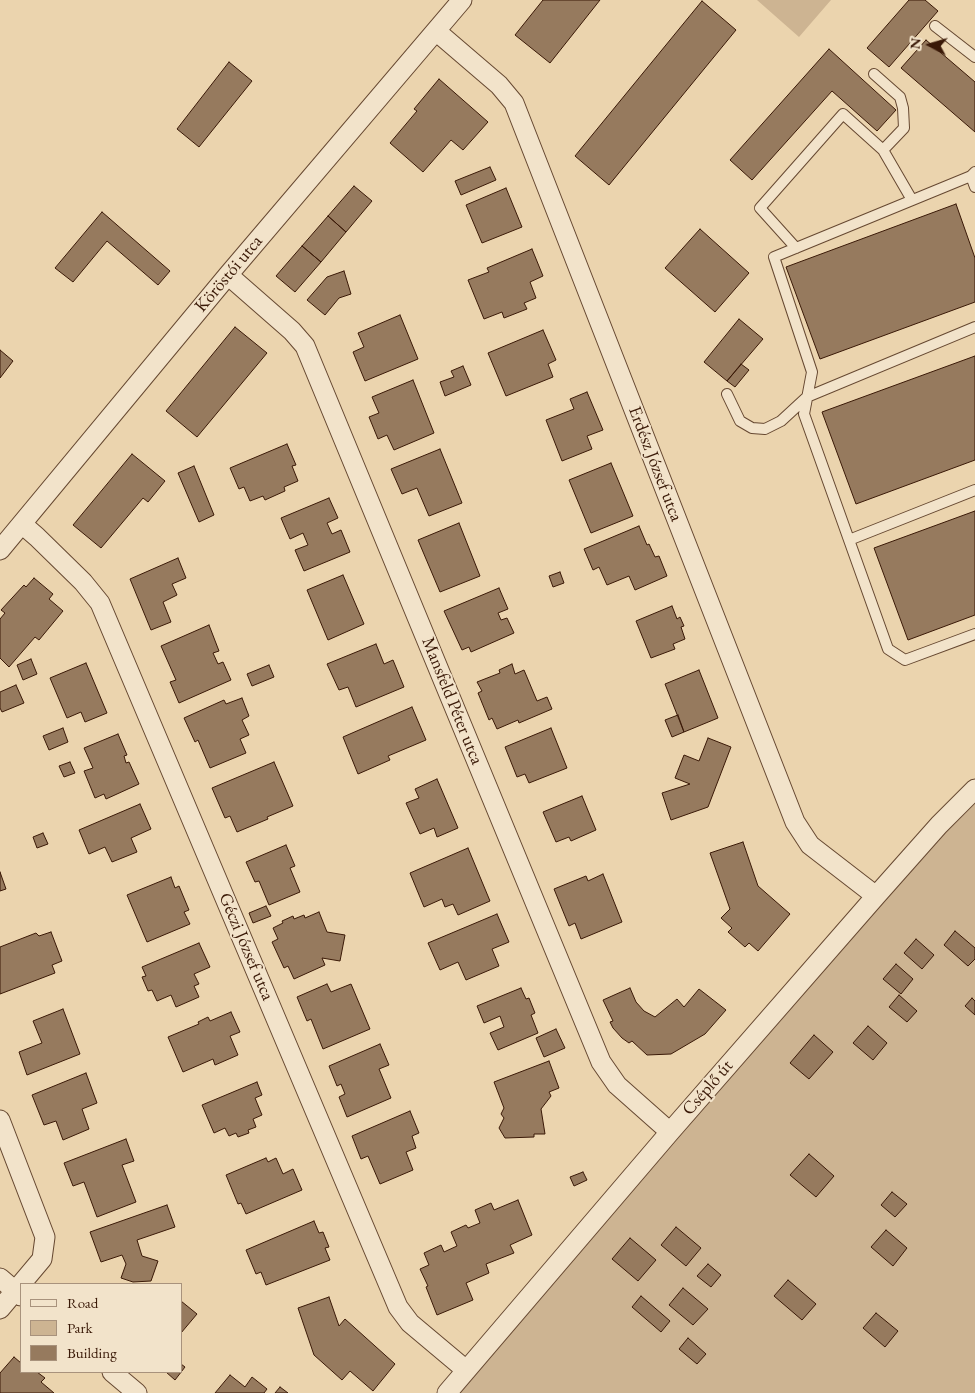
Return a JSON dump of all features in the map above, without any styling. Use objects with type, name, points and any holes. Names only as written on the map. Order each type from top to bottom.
[{"type":"street","name":"Köröstói utca","points":[[0,550],[228,275],[462,0]]},
{"type":"street","name":"Erdész József utca","points":[[436,31],[499,85],[514,102],[795,822],[810,845],[876,896]]},
{"type":"street","name":"Mansfeld Péter utca","points":[[228,275],[292,331],[305,346],[601,1062],[617,1085],[670,1132]]},
{"type":"street","name":"Géczi József utca","points":[[22,524],[83,582],[100,603],[398,1307],[410,1323],[466,1370]]},
{"type":"street","name":"Cséplő út","points":[[446,1393],[876,896],[939,825],[975,789]]},
{"type":"street","points":[[0,1120],[45,1237],[42,1260],[25,1283]]},
{"type":"street","points":[[0,1278],[18,1293],[0,1309]]},
{"type":"street","points":[[113,1373],[137,1393]]},
{"type":"lane","points":[[935,26],[975,58]]},
{"type":"lane","points":[[874,74],[900,97],[903,108],[904,128],[883,150]]},
{"type":"lane","points":[[796,248],[760,208],[843,114],[883,150],[912,200]]},
{"type":"lane","points":[[975,188],[973,174],[774,257],[812,372],[804,414],[888,649],[905,660],[975,634]]},
{"type":"lane","points":[[727,394],[740,422],[752,428],[765,429],[782,421],[807,397],[975,327]]},
{"type":"lane","points":[[849,540],[975,490]]},
{"type":"green space","points":[[757,0],[831,0],[799,37]]},
{"type":"green space","points":[[975,789],[975,1393],[447,1393]]},
{"type":"building","points":[[543,0],[600,0],[550,63],[515,35]]},
{"type":"building","points":[[909,0],[925,0],[938,11],[889,67],[867,48]]},
{"type":"building","points":[[702,1],[736,30],[609,185],[575,156]]},
{"type":"building","points":[[926,40],[975,82],[975,132],[901,68]]},
{"type":"building","points":[[829,49],[896,110],[877,131],[832,91],[752,180],[730,160]]},
{"type":"building","points":[[229,62],[252,81],[199,147],[177,129]]},
{"type":"building","points":[[439,79],[488,122],[463,150],[451,140],[423,172],[390,143],[417,111],[414,109]]},
{"type":"building","points":[[490,167],[496,180],[461,195],[455,181]]},
{"type":"building","points":[[354,186],[372,201],[346,232],[328,216]]},
{"type":"building","points":[[506,188],[522,227],[482,243],[466,205]]},
{"type":"building","points":[[956,204],[975,258],[975,302],[820,359],[786,267]]},
{"type":"building","points":[[102,212],[170,271],[158,285],[107,241],[73,282],[55,268]]},
{"type":"building","points":[[328,216],[346,232],[321,262],[302,246]]},
{"type":"building","points":[[700,229],[749,273],[715,312],[665,268]]},
{"type":"building","points":[[302,246],[321,262],[295,292],[276,276]]},
{"type":"building","points":[[532,249],[543,276],[530,282],[536,298],[524,303],[527,309],[504,318],[502,312],[484,319],[468,280],[489,272],[487,268]]},
{"type":"building","points":[[344,271],[351,294],[339,298],[325,315],[307,300],[327,277]]},
{"type":"building","points":[[400,315],[418,359],[365,381],[353,352],[364,347],[358,333]]},
{"type":"building","points":[[739,319],[763,339],[727,381],[704,362]]},
{"type":"building","points":[[235,327],[267,353],[197,437],[166,411]]},
{"type":"building","points":[[543,330],[556,360],[548,364],[553,377],[506,396],[488,353]]},
{"type":"building","points":[[0,350],[13,361],[0,378]]},
{"type":"building","points":[[975,356],[975,460],[856,504],[822,412]]},
{"type":"building","points":[[741,364],[749,370],[735,387],[727,381]]},
{"type":"building","points":[[463,366],[471,385],[445,396],[440,382],[454,377],[451,371]]},
{"type":"building","points":[[413,380],[434,433],[394,450],[387,435],[378,439],[369,417],[379,413],[372,397]]},
{"type":"building","points":[[587,392],[603,430],[587,436],[592,449],[562,461],[546,420],[574,409],[570,399]]},
{"type":"building","points":[[287,444],[296,465],[292,466],[298,481],[284,487],[285,491],[265,500],[263,496],[250,501],[244,487],[239,489],[230,468]]},
{"type":"building","points":[[440,449],[462,503],[429,516],[417,488],[402,494],[391,469]]},
{"type":"building","points":[[132,454],[165,481],[148,502],[143,498],[101,548],[73,525]]},
{"type":"building","points":[[611,463],[633,516],[591,533],[569,480]]},
{"type":"building","points":[[194,466],[214,515],[199,522],[178,473]]},
{"type":"building","points":[[329,498],[338,518],[327,523],[332,534],[341,530],[350,552],[304,571],[295,550],[308,545],[303,533],[290,539],[281,518]]},
{"type":"building","points":[[975,511],[975,615],[908,640],[874,548]]},
{"type":"building","points":[[459,523],[480,576],[440,592],[418,540]]},
{"type":"building","points":[[639,526],[647,545],[649,544],[655,557],[659,556],[667,576],[635,590],[629,576],[607,585],[599,567],[593,570],[584,549]]},
{"type":"building","points":[[178,558],[186,578],[172,584],[177,595],[163,602],[171,622],[151,630],[130,579]]},
{"type":"building","points":[[560,572],[564,583],[553,587],[549,576]]},
{"type":"building","points":[[343,575],[364,624],[328,640],[307,590]]},
{"type":"building","points":[[34,578],[53,594],[49,599],[63,611],[39,640],[35,637],[9,667],[0,658],[0,619],[5,613],[1,610],[24,585],[26,587]]},
{"type":"building","points":[[499,588],[508,609],[498,613],[501,620],[507,618],[514,633],[471,652],[469,647],[462,650],[444,611]]},
{"type":"building","points":[[672,606],[677,619],[680,617],[684,626],[681,627],[685,639],[673,644],[675,649],[651,658],[636,621]]},
{"type":"building","points":[[209,625],[219,651],[213,653],[218,664],[223,662],[231,680],[179,703],[170,682],[176,680],[161,646]]},
{"type":"building","points":[[376,644],[384,664],[393,660],[404,687],[356,707],[348,687],[339,690],[327,664]]},
{"type":"building","points":[[31,659],[37,674],[23,680],[17,665]]},
{"type":"building","points":[[86,663],[107,713],[85,722],[81,712],[67,718],[50,678]]},
{"type":"building","points":[[512,664],[515,674],[524,670],[537,701],[547,697],[552,709],[519,723],[518,720],[497,729],[492,718],[489,720],[478,693],[482,691],[477,682],[500,673],[499,670]]},
{"type":"building","points":[[269,665],[274,677],[252,686],[247,674]]},
{"type":"building","points":[[699,670],[718,718],[684,732],[665,684]]},
{"type":"building","points":[[16,685],[24,703],[2,712],[0,708],[0,692]]},
{"type":"building","points":[[242,698],[249,716],[242,720],[249,735],[240,739],[246,753],[210,768],[198,740],[195,742],[184,718],[224,700],[226,704]]},
{"type":"building","points":[[412,707],[426,740],[388,756],[390,760],[358,774],[343,737]]},
{"type":"building","points":[[678,715],[684,732],[672,737],[665,720]]},
{"type":"building","points":[[63,728],[68,742],[49,750],[43,736]]},
{"type":"building","points":[[551,728],[567,768],[529,783],[525,774],[517,777],[505,747]]},
{"type":"building","points":[[118,734],[127,755],[124,756],[126,763],[129,762],[139,784],[106,799],[104,794],[95,798],[84,771],[93,768],[84,748]]},
{"type":"building","points":[[708,738],[731,747],[708,807],[671,820],[662,793],[690,784],[675,778],[684,755],[699,761]]},
{"type":"building","points":[[70,762],[75,773],[64,777],[59,766]]},
{"type":"building","points":[[274,762],[293,806],[237,832],[230,816],[225,818],[212,788]]},
{"type":"building","points":[[437,779],[458,828],[437,837],[434,828],[420,834],[406,803],[419,798],[415,789]]},
{"type":"building","points":[[582,796],[596,830],[571,841],[569,837],[556,842],[543,812]]},
{"type":"building","points":[[140,804],[151,829],[131,838],[137,852],[112,862],[105,847],[89,854],[79,830]]},
{"type":"building","points":[[43,833],[48,844],[37,848],[33,837]]},
{"type":"building","points":[[743,842],[758,886],[790,914],[758,951],[749,943],[745,947],[728,932],[732,928],[721,918],[730,909],[710,853]]},
{"type":"building","points":[[286,845],[295,866],[290,868],[300,892],[269,905],[259,881],[255,882],[246,862]]},
{"type":"building","points":[[468,848],[490,901],[458,915],[453,904],[445,907],[442,899],[424,907],[410,873]]},
{"type":"building","points":[[0,872],[6,889],[0,891]]},
{"type":"building","points":[[603,874],[622,922],[581,939],[575,923],[569,926],[554,889],[586,876],[588,881]]},
{"type":"building","points":[[171,877],[175,888],[179,886],[189,910],[184,912],[190,924],[147,942],[127,895]]},
{"type":"building","points":[[266,906],[271,916],[253,923],[249,913]]},
{"type":"building","points":[[319,912],[327,932],[345,935],[340,961],[322,958],[325,965],[294,979],[288,966],[284,968],[272,942],[278,939],[273,928],[293,916],[294,919],[304,915],[305,918]]},
{"type":"building","points":[[497,914],[509,942],[492,949],[499,966],[466,980],[458,962],[440,970],[428,943]]},
{"type":"building","points":[[955,931],[975,948],[975,959],[968,966],[944,945]]},
{"type":"building","points":[[51,932],[62,961],[52,965],[55,973],[0,994],[0,947],[36,933],[39,936]]},
{"type":"building","points":[[916,939],[934,955],[922,969],[904,953]]},
{"type":"building","points":[[199,943],[210,967],[194,974],[199,984],[194,986],[199,997],[176,1007],[171,995],[157,1001],[152,990],[148,991],[142,977],[146,976],[142,967]]},
{"type":"building","points":[[896,964],[913,979],[901,994],[883,979]]},
{"type":"building","points":[[327,984],[331,992],[351,984],[370,1029],[323,1049],[311,1019],[307,1021],[297,997]]},
{"type":"building","points":[[521,988],[526,999],[529,998],[535,1013],[531,1015],[538,1033],[498,1050],[490,1033],[504,1027],[500,1016],[484,1023],[477,1006]]},
{"type":"building","points":[[630,988],[636,1002],[644,1011],[655,1017],[677,999],[684,1007],[699,989],[726,1010],[705,1034],[671,1054],[647,1055],[632,1041],[629,1043],[622,1038],[613,1028],[610,1022],[613,1021],[603,1000]]},
{"type":"building","points":[[899,995],[917,1011],[907,1022],[889,1007]]},
{"type":"building","points":[[972,998],[975,1001],[975,1015],[965,1006]]},
{"type":"building","points":[[63,1009],[80,1054],[27,1075],[19,1052],[42,1043],[33,1021]]},
{"type":"building","points":[[231,1012],[240,1032],[230,1036],[238,1055],[215,1065],[213,1059],[183,1072],[168,1037],[199,1024],[198,1022],[208,1017],[210,1021]]},
{"type":"building","points":[[868,1026],[887,1043],[873,1060],[853,1043]]},
{"type":"building","points":[[556,1029],[565,1048],[544,1057],[536,1038]]},
{"type":"building","points":[[814,1035],[833,1052],[809,1079],[790,1063]]},
{"type":"building","points":[[380,1044],[389,1065],[379,1069],[391,1098],[347,1117],[339,1097],[345,1094],[341,1084],[337,1086],[329,1066]]},
{"type":"building","points":[[549,1061],[559,1088],[549,1092],[551,1096],[541,1109],[545,1134],[534,1134],[534,1137],[505,1138],[499,1128],[504,1118],[501,1114],[504,1108],[494,1082]]},
{"type":"building","points":[[86,1073],[97,1103],[82,1109],[89,1129],[63,1140],[56,1121],[44,1125],[32,1095]]},
{"type":"building","points":[[257,1082],[262,1095],[255,1098],[262,1115],[253,1119],[256,1127],[248,1130],[249,1133],[238,1137],[236,1133],[229,1136],[225,1128],[214,1133],[202,1105]]},
{"type":"building","points":[[410,1111],[419,1133],[412,1136],[416,1148],[406,1152],[413,1170],[380,1184],[368,1156],[361,1159],[352,1136]]},
{"type":"building","points":[[126,1139],[134,1161],[122,1165],[136,1202],[97,1217],[84,1182],[73,1186],[64,1163]]},
{"type":"building","points":[[809,1154],[834,1176],[816,1197],[790,1175]]},
{"type":"building","points":[[266,1158],[268,1162],[276,1158],[283,1174],[293,1169],[302,1190],[246,1214],[241,1203],[238,1204],[226,1175]]},
{"type":"building","points":[[583,1172],[587,1180],[574,1186],[570,1177]]},
{"type":"building","points":[[892,1192],[907,1204],[895,1217],[881,1205]]},
{"type":"building","points":[[518,1200],[532,1235],[510,1245],[514,1253],[486,1264],[489,1273],[466,1283],[473,1300],[437,1315],[426,1287],[428,1286],[420,1269],[429,1265],[424,1253],[441,1245],[444,1252],[457,1246],[451,1232],[466,1225],[468,1228],[480,1223],[475,1210],[491,1203],[494,1210]]},
{"type":"building","points":[[167,1205],[175,1227],[137,1240],[142,1256],[158,1261],[151,1281],[133,1282],[121,1278],[126,1264],[122,1255],[101,1262],[90,1232]]},
{"type":"building","points":[[314,1221],[319,1233],[323,1232],[329,1247],[325,1248],[330,1260],[266,1285],[261,1272],[256,1274],[246,1250]]},
{"type":"building","points":[[676,1227],[701,1248],[686,1266],[661,1245]]},
{"type":"building","points":[[886,1230],[907,1248],[893,1266],[871,1247]]},
{"type":"building","points":[[630,1238],[656,1260],[638,1281],[612,1259]]},
{"type":"building","points":[[708,1264],[721,1275],[711,1287],[697,1276]]},
{"type":"building","points":[[788,1280],[816,1304],[802,1320],[774,1296]]},
{"type":"building","points":[[683,1288],[708,1309],[693,1325],[669,1305]]},
{"type":"building","points":[[641,1296],[670,1321],[661,1332],[632,1307]]},
{"type":"building","points":[[329,1297],[339,1326],[345,1319],[395,1364],[373,1391],[350,1371],[342,1380],[314,1355],[298,1308]]},
{"type":"building","points":[[182,1302],[197,1314],[182,1332]]},
{"type":"building","points":[[876,1313],[898,1331],[885,1347],[863,1328]]},
{"type":"building","points":[[688,1338],[706,1354],[697,1364],[679,1349]]},
{"type":"building","points":[[14,1357],[20,1362],[20,1373],[38,1373],[45,1378],[41,1382],[54,1393],[0,1393],[0,1373]]},
{"type":"building","points":[[167,1373],[180,1373],[175,1380]]},
{"type":"building","points":[[230,1375],[245,1387],[252,1377],[267,1389],[264,1393],[215,1393]]},
{"type":"building","points":[[280,1387],[288,1393],[275,1393]]}]
